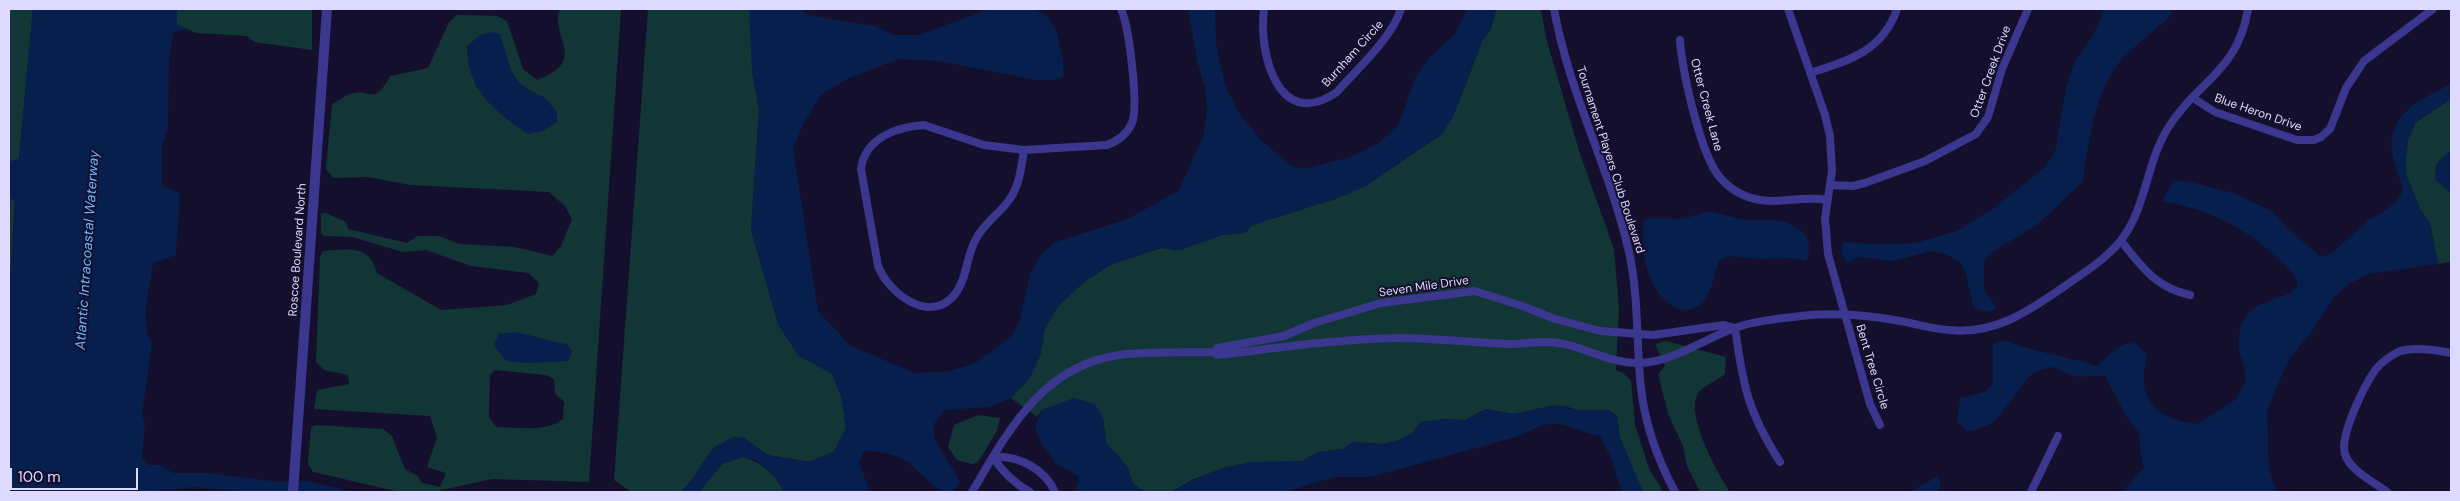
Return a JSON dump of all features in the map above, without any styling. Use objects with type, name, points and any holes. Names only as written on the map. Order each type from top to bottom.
[{"type":"street","name":"Roscoe Boulevard North","points":[[293,492],[327,9]]},
{"type":"street","points":[[1024,150],[1021,171],[1013,194],[975,240],[966,272],[955,293],[945,303],[930,306],[912,303],[894,291],[887,284],[878,266],[862,174],[862,161],[871,145],[884,135],[924,125],[984,145],[1024,150],[1107,145],[1115,142],[1127,131],[1132,122],[1135,106],[1126,24],[1121,9]]},
{"type":"street","name":"Burnham Circle","points":[[1264,9],[1263,45],[1272,74],[1279,88],[1298,102],[1312,103],[1328,98],[1336,92],[1385,37],[1401,9]]},
{"type":"street","name":"Tournament Players Club Boulevard","points":[[1554,9],[1570,75],[1627,244],[1634,278],[1641,389],[1648,427],[1657,455],[1675,492]]},
{"type":"street","name":"Bent Tree Circle","points":[[1788,9],[1830,136],[1832,171],[1825,218],[1828,254],[1870,404],[1880,425]]},
{"type":"street","points":[[1810,74],[1850,60],[1868,50],[1889,27],[1897,9]]},
{"type":"street","name":"Otter Creek Drive","points":[[1830,185],[1842,187],[1865,184],[1925,161],[1976,134],[1988,118],[2002,69],[2028,9]]},
{"type":"street","points":[[1639,363],[1671,355],[1735,328],[1782,318],[1845,314],[1874,317],[1951,331],[1996,326],[2010,321],[2038,305],[2101,261],[2121,241],[2137,216],[2162,137],[2177,115],[2228,60],[2242,32],[2248,9]]},
{"type":"street","name":"Blue Heron Drive","points":[[2194,98],[2215,112],[2297,140],[2322,138],[2330,129],[2346,88],[2364,61],[2433,9]]},
{"type":"street","name":"Otter Creek Lane","points":[[1680,40],[1682,70],[1707,155],[1719,176],[1736,191],[1760,200],[1774,201],[1805,197],[1828,200]]},
{"type":"street","points":[[2121,241],[2156,281],[2174,291],[2190,295]]},
{"type":"street","name":"Seven Mile Drive","points":[[1215,352],[1217,348],[1284,336],[1314,323],[1381,303],[1476,291],[1574,324],[1602,331],[1653,335],[1724,325],[1735,328]]},
{"type":"street","points":[[1735,328],[1747,397],[1762,434],[1780,462]]},
{"type":"street","name":"Seven Mile Drive","points":[[972,492],[1012,425],[1032,402],[1057,380],[1088,364],[1118,355],[1215,352],[1217,355],[1336,341],[1402,338],[1510,344],[1549,342],[1571,346],[1609,358],[1639,363]]},
{"type":"street","points":[[2387,492],[2355,469],[2345,455],[2344,441],[2358,403],[2378,367],[2396,353],[2412,350],[2451,353]]},
{"type":"street","points":[[2031,492],[2058,436]]},
{"type":"street","points":[[1030,492],[1021,487],[1000,468],[993,457],[1002,456],[1038,469],[1055,492]]},
{"type":"green space","points":[[9,9],[33,9],[19,159],[9,162]]},
{"type":"green space","points":[[177,9],[312,9],[312,50],[254,42],[247,36],[196,33],[177,25]]},
{"type":"green space","points":[[560,9],[621,9],[589,482],[492,479],[433,492],[400,492],[313,472],[308,464],[311,427],[316,425],[383,429],[392,436],[405,469],[418,476],[422,483],[440,487],[446,473],[427,467],[437,438],[430,416],[314,409],[317,390],[349,384],[348,375],[324,370],[316,362],[320,257],[323,251],[356,250],[363,253],[369,257],[377,273],[441,310],[507,305],[536,294],[539,283],[528,273],[471,266],[426,250],[403,252],[352,237],[324,236],[321,233],[321,214],[326,213],[346,222],[348,229],[407,243],[417,236],[439,236],[460,244],[515,247],[552,256],[561,246],[572,219],[565,206],[549,192],[410,185],[368,177],[333,178],[326,169],[332,104],[350,94],[375,94],[380,91],[390,76],[428,68],[449,22],[457,15],[497,16],[507,21],[523,69],[537,80],[553,72],[561,64],[565,56],[558,19]],"holes":[[[505,57],[520,83],[530,91],[545,98],[475,87]],[[495,370],[546,375],[554,379],[555,393],[564,402],[563,419],[540,428],[496,427],[489,417],[490,375]]]},
{"type":"green space","points":[[648,9],[749,9],[751,12],[752,70],[759,110],[751,230],[778,324],[799,356],[832,373],[842,399],[846,428],[834,452],[810,462],[767,455],[744,438],[713,448],[691,481],[681,492],[631,492],[614,480]]},
{"type":"green space","points":[[1496,9],[1541,9],[1546,38],[1580,154],[1614,249],[1619,309],[1616,370],[1622,372],[1631,381],[1635,425],[1649,468],[1663,492],[1643,492],[1620,438],[1617,416],[1609,410],[1577,410],[1565,406],[1513,414],[1486,409],[1465,420],[1442,419],[1399,440],[1383,444],[1353,442],[1343,449],[1319,452],[1302,461],[1226,467],[1192,480],[1171,492],[1145,492],[1133,484],[1127,466],[1106,443],[1103,418],[1042,410],[1037,417],[1011,398],[1029,379],[1040,356],[1045,328],[1058,306],[1085,281],[1112,264],[1161,248],[1180,250],[1221,235],[1245,233],[1252,225],[1338,198],[1367,185],[1442,134],[1459,102],[1482,41],[1491,29]]},
{"type":"green space","points":[[2451,99],[2451,262],[2438,264],[2430,223],[2420,209],[2406,174],[2406,156],[2408,140],[2415,123]]},
{"type":"green space","points":[[9,197],[15,201],[9,299]]},
{"type":"green space","points":[[1666,341],[1726,357],[1725,374],[1699,392],[1695,401],[1695,414],[1704,443],[1730,492],[1700,492],[1687,466],[1683,446],[1668,414],[1658,374],[1665,366],[1655,344]]},
{"type":"green space","points":[[978,415],[1000,418],[997,431],[978,462],[972,464],[957,460],[948,447],[954,425]]},
{"type":"green space","points":[[742,457],[767,469],[781,485],[784,492],[699,492],[722,464]]},
{"type":"water","name":"Atlantic Intracoastal Waterway","points":[[33,9],[177,9],[177,25],[187,30],[174,31],[169,58],[168,128],[162,145],[162,186],[176,191],[180,195],[176,255],[153,263],[146,315],[146,325],[152,343],[142,414],[145,423],[142,458],[149,465],[161,465],[173,473],[208,473],[280,482],[307,481],[353,492],[252,492],[193,487],[149,492],[9,492],[9,299],[15,201],[9,197],[9,162],[19,159]]},
{"type":"water","points":[[749,9],[801,9],[808,15],[875,26],[893,35],[919,35],[989,9],[1033,9],[1046,15],[1056,29],[1063,59],[1063,77],[1053,80],[1035,80],[939,61],[898,59],[845,80],[821,95],[803,124],[793,149],[818,311],[851,346],[915,373],[950,371],[975,363],[1011,337],[1020,320],[1030,274],[1040,256],[1055,242],[1128,219],[1179,190],[1203,136],[1207,113],[1206,93],[1197,60],[1188,9],[1215,9],[1216,44],[1225,85],[1240,115],[1262,141],[1290,165],[1303,169],[1351,157],[1379,143],[1399,124],[1416,76],[1430,57],[1455,34],[1467,9],[1496,9],[1491,29],[1482,41],[1453,117],[1442,134],[1367,185],[1338,198],[1252,225],[1245,233],[1221,235],[1180,250],[1161,248],[1112,264],[1085,281],[1058,306],[1045,328],[1040,356],[1029,379],[1011,398],[989,407],[945,410],[933,425],[935,440],[960,481],[952,492],[945,491],[932,484],[903,459],[884,453],[864,451],[859,462],[870,492],[784,492],[779,481],[756,460],[742,457],[722,464],[699,492],[681,492],[691,481],[713,448],[733,437],[744,438],[767,455],[809,462],[834,452],[846,428],[842,399],[832,374],[799,356],[778,324],[751,230],[759,110],[752,70]]},
{"type":"water","points":[[2104,9],[2172,9],[2169,18],[2120,62],[2109,78],[2095,115],[2083,182],[2040,222],[1995,250],[1984,260],[1984,290],[1997,308],[1988,312],[1973,307],[1966,274],[1960,262],[1948,255],[1931,251],[1893,261],[1859,257],[1847,264],[1841,251],[1844,242],[1873,244],[1916,243],[1957,231],[1994,208],[2045,167],[2055,152],[2066,88],[2075,61],[2094,34]]},
{"type":"water","points":[[492,32],[500,34],[512,74],[525,89],[545,98],[557,112],[557,122],[543,131],[528,134],[494,108],[477,87],[471,75],[467,46],[480,35]]},
{"type":"water","points":[[2451,84],[2451,99],[2415,123],[2408,140],[2406,156],[2406,174],[2420,209],[2430,223],[2438,264],[2368,274],[2349,284],[2333,298],[2312,331],[2289,359],[2267,410],[2269,468],[2276,492],[2122,492],[2144,468],[2139,433],[2125,414],[2105,376],[2080,377],[2069,375],[2054,367],[2040,370],[2031,375],[1996,420],[1979,429],[1967,431],[1957,422],[1960,398],[1985,392],[1993,384],[1993,344],[2004,340],[2096,366],[2122,346],[2128,343],[2135,344],[2147,356],[2144,384],[2152,404],[2159,411],[2182,421],[2197,424],[2235,400],[2246,381],[2239,344],[2242,324],[2248,314],[2255,308],[2291,292],[2298,285],[2289,269],[2268,249],[2240,230],[2195,209],[2162,201],[2174,180],[2191,182],[2236,194],[2272,211],[2288,229],[2321,257],[2332,253],[2369,220],[2397,201],[2403,190],[2392,152],[2392,138],[2395,127],[2401,117],[2418,102]]},
{"type":"water","points":[[2451,149],[2451,193],[2436,181],[2435,174],[2438,162]]},
{"type":"water","points":[[1708,211],[1745,220],[1768,220],[1789,223],[1807,237],[1809,252],[1806,261],[1792,258],[1760,259],[1729,256],[1719,261],[1710,289],[1702,303],[1690,310],[1677,308],[1658,293],[1647,270],[1643,244],[1644,220],[1653,218],[1683,219]]},
{"type":"water","points":[[513,332],[567,344],[572,352],[568,361],[529,363],[506,361],[494,345],[499,334]]},
{"type":"water","points":[[1074,398],[1095,404],[1103,418],[1106,443],[1127,466],[1133,484],[1145,492],[1075,492],[1079,482],[1078,476],[1055,463],[1039,439],[1035,426],[1042,410]]},
{"type":"water","points":[[1554,405],[1577,410],[1609,410],[1617,416],[1620,438],[1643,492],[1622,492],[1611,458],[1600,436],[1561,424],[1553,424],[1544,425],[1519,436],[1371,477],[1335,477],[1284,492],[1171,492],[1226,467],[1251,462],[1302,461],[1319,452],[1343,449],[1353,442],[1382,444],[1399,440],[1412,433],[1420,422],[1442,419],[1465,420],[1486,409],[1513,414]]},
{"type":"water","points":[[1938,476],[1941,484],[1937,492],[1910,492]]}]
